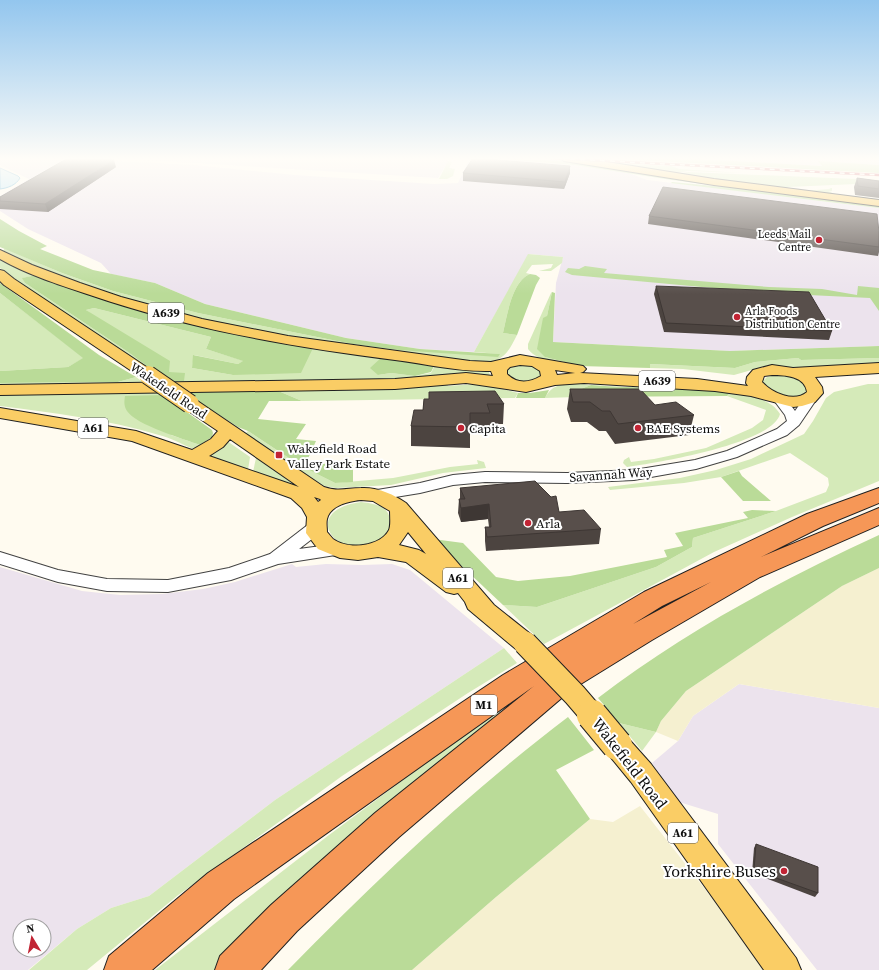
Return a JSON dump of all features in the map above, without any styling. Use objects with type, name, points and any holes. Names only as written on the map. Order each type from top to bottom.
[{"type":"highway","name":"M1","points":[[123,970],[221,886],[514,684],[653,600],[815,520],[879,495]]},
{"type":"highway","name":"M1","points":[[234,970],[284,918],[388,825],[561,681],[642,632],[751,571],[879,516]]},
{"type":"main road","name":"A639","points":[[0,254],[53,277],[104,296],[181,318],[339,348],[479,367],[502,365]]},
{"type":"main road","name":"Wakefield Road","points":[[0,274],[9,282],[317,491],[327,495],[343,497]]},
{"type":"main road","points":[[520,360],[538,363],[548,370],[549,374],[545,382],[539,385],[527,387],[514,386],[501,379],[498,374],[498,369],[502,365],[507,362],[520,360]]},
{"type":"main road","name":"A639","points":[[538,363],[574,368],[676,372],[727,378],[755,376]]},
{"type":"main road","points":[[790,372],[819,372],[879,368]]},
{"type":"main road","points":[[814,393],[809,381],[804,377],[790,372],[781,370],[764,371],[755,376],[754,383],[759,389],[774,397],[800,401],[814,393],[825,384],[839,380],[879,376]]},
{"type":"main road","name":"A639","points":[[545,382],[576,377],[683,382],[744,389],[774,397]]},
{"type":"main road","points":[[0,390],[395,384],[466,378],[507,383]]},
{"type":"main road","name":"A61","points":[[0,413],[136,436],[298,494],[310,504],[316,522]]},
{"type":"main road","points":[[193,456],[216,444],[224,437],[227,430]]},
{"type":"main road","name":"Wakefield Road","points":[[400,510],[403,522],[400,532],[391,542],[377,549],[359,553],[336,550],[321,540],[316,522],[327,505],[343,497],[360,494],[377,495],[391,502],[400,510],[486,611]]},
{"type":"main road","name":"Wakefield Road","points":[[377,549],[412,555],[486,611],[525,643],[575,695],[641,773],[784,970]]},
{"type":"street","name":"Savannah Way","points":[[377,495],[420,488],[453,480],[485,476],[567,478],[603,477],[671,469],[696,464],[732,454],[782,432],[794,422],[814,393]]},
{"type":"street","points":[[774,397],[791,414],[794,422]]},
{"type":"street","name":"Savannah Way","points":[[400,510],[420,488]]},
{"type":"street","points":[[276,558],[316,522]]},
{"type":"street","points":[[0,558],[58,576],[106,585],[168,586],[231,574],[276,558],[336,550]]},
{"type":"shaded area","points":[[0,203],[840,203],[879,208],[879,346],[730,351],[553,342],[556,283],[563,257],[529,254],[474,352],[420,349],[346,338],[205,304],[155,283],[111,274],[101,263],[28,229],[0,211]]},
{"type":"shaded area","points":[[292,564],[296,567],[326,564],[392,564],[410,570],[504,648],[275,800],[149,896],[111,908],[77,929],[52,950],[52,918],[12,918],[12,958],[42,958],[28,970],[0,970],[0,567],[82,591],[120,595],[162,594],[203,589],[235,582]]},
{"type":"shaded area","points":[[879,568],[879,708],[739,684],[693,716],[678,741],[656,732],[661,721],[686,691],[842,586]]},
{"type":"shaded area","points":[[739,684],[879,708],[879,970],[817,970],[718,844],[718,814],[679,802],[652,763],[678,741],[693,716]]},
{"type":"shaded area","points":[[640,806],[744,939],[766,970],[412,970],[496,897],[590,819],[613,822]]},
{"type":"green space","points":[[840,203],[865,203],[879,205],[879,208]]},
{"type":"green space","points":[[0,219],[47,246],[40,249],[93,270],[155,283],[205,304],[346,338],[420,349],[500,354],[498,357],[398,350],[352,344],[198,313],[113,291],[62,273],[0,247]]},
{"type":"green space","points":[[4,249],[62,273],[113,291],[198,313],[352,344],[398,350],[500,354],[474,352],[528,254],[563,257],[562,263],[551,271],[539,271],[551,268],[553,264],[532,265],[526,273],[530,274],[519,284],[511,300],[503,333],[517,335],[505,354],[501,358],[490,362],[473,363],[254,331],[149,307],[46,272],[2,251]]},
{"type":"green space","points":[[0,257],[36,275],[23,278],[25,283],[128,352],[155,372],[152,373],[21,285],[0,268]]},
{"type":"green space","points":[[585,266],[607,269],[604,273],[769,287],[822,289],[857,295],[858,286],[879,288],[879,311],[870,298],[768,293],[572,275],[565,272],[568,268],[579,269]]},
{"type":"green space","points":[[530,274],[536,275],[540,278],[517,335],[503,333],[511,300],[515,291],[524,278]]},
{"type":"green space","points":[[36,275],[70,288],[138,309],[242,334],[313,348],[301,373],[233,375],[192,368],[193,355],[238,364],[243,361],[206,349],[211,337],[94,308],[86,310],[170,361],[169,372],[185,373],[184,381],[167,381],[128,352],[25,283],[22,278]]},
{"type":"green space","points":[[0,283],[99,355],[136,377],[118,382],[0,383],[0,371],[68,367],[83,358],[0,293]]},
{"type":"green space","points":[[552,292],[547,316],[545,357],[580,366],[545,360],[533,354],[528,349],[528,344]]},
{"type":"green space","points":[[552,292],[555,293],[553,342],[730,351],[879,346],[879,358],[801,360],[798,358],[755,362],[735,368],[650,364],[650,368],[580,366],[545,357],[537,349],[543,318],[547,316]]},
{"type":"green space","points":[[0,293],[84,358],[68,367],[0,371]]},
{"type":"green space","points":[[94,308],[211,337],[206,349],[244,361],[238,364],[194,355],[192,368],[233,375],[313,348],[382,357],[378,375],[391,373],[415,376],[431,373],[434,367],[431,363],[471,371],[489,372],[490,376],[174,386],[168,372],[86,310]]},
{"type":"green space","points":[[382,357],[431,363],[434,366],[431,372],[415,376],[391,373],[378,375],[370,368]]},
{"type":"green space","points":[[798,358],[801,360],[879,358],[879,365],[806,370],[779,366],[766,366],[734,375],[683,369],[650,368],[649,364],[735,368],[755,362]]},
{"type":"green space","points":[[519,364],[531,365],[540,370],[541,376],[534,381],[529,382],[507,377],[506,370],[508,367]]},
{"type":"green space","points":[[778,374],[794,377],[805,383],[808,392],[797,397],[791,397],[779,394],[764,385],[763,381],[767,377]]},
{"type":"green space","points":[[136,377],[148,386],[0,388],[0,383],[118,382]]},
{"type":"green space","points":[[573,383],[591,385],[573,392],[576,397],[545,398],[550,390],[556,386]]},
{"type":"green space","points":[[447,384],[448,386],[475,384],[488,385],[518,393],[515,398],[302,401],[276,390]]},
{"type":"green space","points":[[868,384],[879,384],[879,481],[792,517],[714,552],[544,644],[503,605],[537,607],[656,567],[692,547],[693,538],[776,511],[826,492],[829,485],[828,478],[790,453],[721,477],[684,483],[610,490],[608,487],[680,478],[716,470],[751,459],[804,434],[826,398],[834,392]]},
{"type":"green space","points":[[591,385],[678,388],[730,393],[727,396],[576,397],[573,392]]},
{"type":"green space","points":[[276,390],[302,401],[269,401],[258,419],[306,424],[296,439],[316,441],[306,463],[353,465],[353,482],[335,483],[301,466],[248,431],[238,427],[182,391]]},
{"type":"green space","points":[[549,390],[545,398],[516,398],[518,393]]},
{"type":"green space","points":[[159,391],[163,395],[171,435],[200,445],[193,449],[163,436],[139,429],[80,417],[0,406],[0,394]]},
{"type":"green space","points":[[730,393],[758,398],[776,408],[780,414],[772,425],[757,434],[736,443],[662,461],[627,467],[623,463],[624,460],[629,457],[631,462],[654,459],[706,448],[752,428],[763,420],[766,410],[727,396]]},
{"type":"green space","points":[[163,395],[212,430],[212,437],[200,445],[161,431],[140,421],[132,416],[125,407],[125,396]]},
{"type":"green space","points":[[248,431],[301,466],[335,483],[393,478],[450,467],[478,464],[477,460],[484,462],[486,468],[443,473],[391,485],[336,488],[324,486],[277,455],[268,452],[243,436]]},
{"type":"green space","points":[[227,441],[250,457],[248,470],[205,455]]},
{"type":"green space","points":[[256,458],[301,489],[253,472]]},
{"type":"green space","points":[[739,471],[742,476],[771,501],[743,501],[721,477]]},
{"type":"green space","points":[[361,502],[377,505],[385,510],[390,519],[390,527],[387,535],[368,546],[353,547],[340,543],[332,535],[328,526],[331,516],[341,507]]},
{"type":"green space","points":[[752,510],[776,511],[693,538],[692,547],[656,567],[537,607],[503,605],[433,539],[463,543],[496,577],[518,581],[570,576],[667,557],[664,550],[683,546],[675,533],[748,518],[743,512]]},
{"type":"green space","points":[[879,535],[879,568],[842,586],[686,691],[661,721],[656,732],[619,723],[598,698],[664,651],[699,629],[806,570]]},
{"type":"green space","points":[[504,648],[517,663],[468,693],[342,776],[177,896],[87,970],[29,970],[43,958],[52,958],[52,950],[77,929],[111,908],[149,896],[275,800]]},
{"type":"green space","points":[[516,701],[221,970],[155,970],[329,835],[442,751]]},
{"type":"green space","points":[[568,717],[594,750],[556,770],[590,819],[496,897],[412,970],[288,970],[389,870],[424,838],[494,776]]},
{"type":"green space","points":[[619,723],[656,732],[642,751]]},
{"type":"building","name":"Leeds Mail Centre","points":[[655,203],[792,203],[877,214],[879,247],[649,216]]},
{"type":"building","name":"Arla Foods Distribution Centre","points":[[656,286],[809,292],[832,331],[666,323]]},
{"type":"building","points":[[570,389],[640,389],[655,405],[676,402],[694,415],[618,424],[610,411],[602,411],[590,402],[573,402]]},
{"type":"building","points":[[495,391],[504,404],[487,404],[490,413],[470,413],[470,427],[411,426],[414,410],[423,410],[424,399],[429,399],[429,392]]},
{"type":"building","points":[[535,481],[551,497],[556,496],[559,512],[584,510],[601,529],[487,537],[485,527],[491,527],[489,504],[461,508],[459,499],[465,499],[460,488]]},
{"type":"building","name":"Yorkshire Buses","points":[[756,844],[818,867],[818,893],[754,870]]},
{"type":"place","name":"Leeds Mail Centre","points":[[819,240]]},
{"type":"place","name":"Arla Foods Distribution Centre","points":[[737,317]]},
{"type":"place","name":"Capita","points":[[461,428]]},
{"type":"place","name":"BAE Systems","points":[[638,428]]},
{"type":"place","name":"Wakefield Road Valley Park Estate","points":[[279,455]]},
{"type":"place","name":"Arla","points":[[528,523]]},
{"type":"place","name":"Yorkshire Buses","points":[[784,871]]}]
